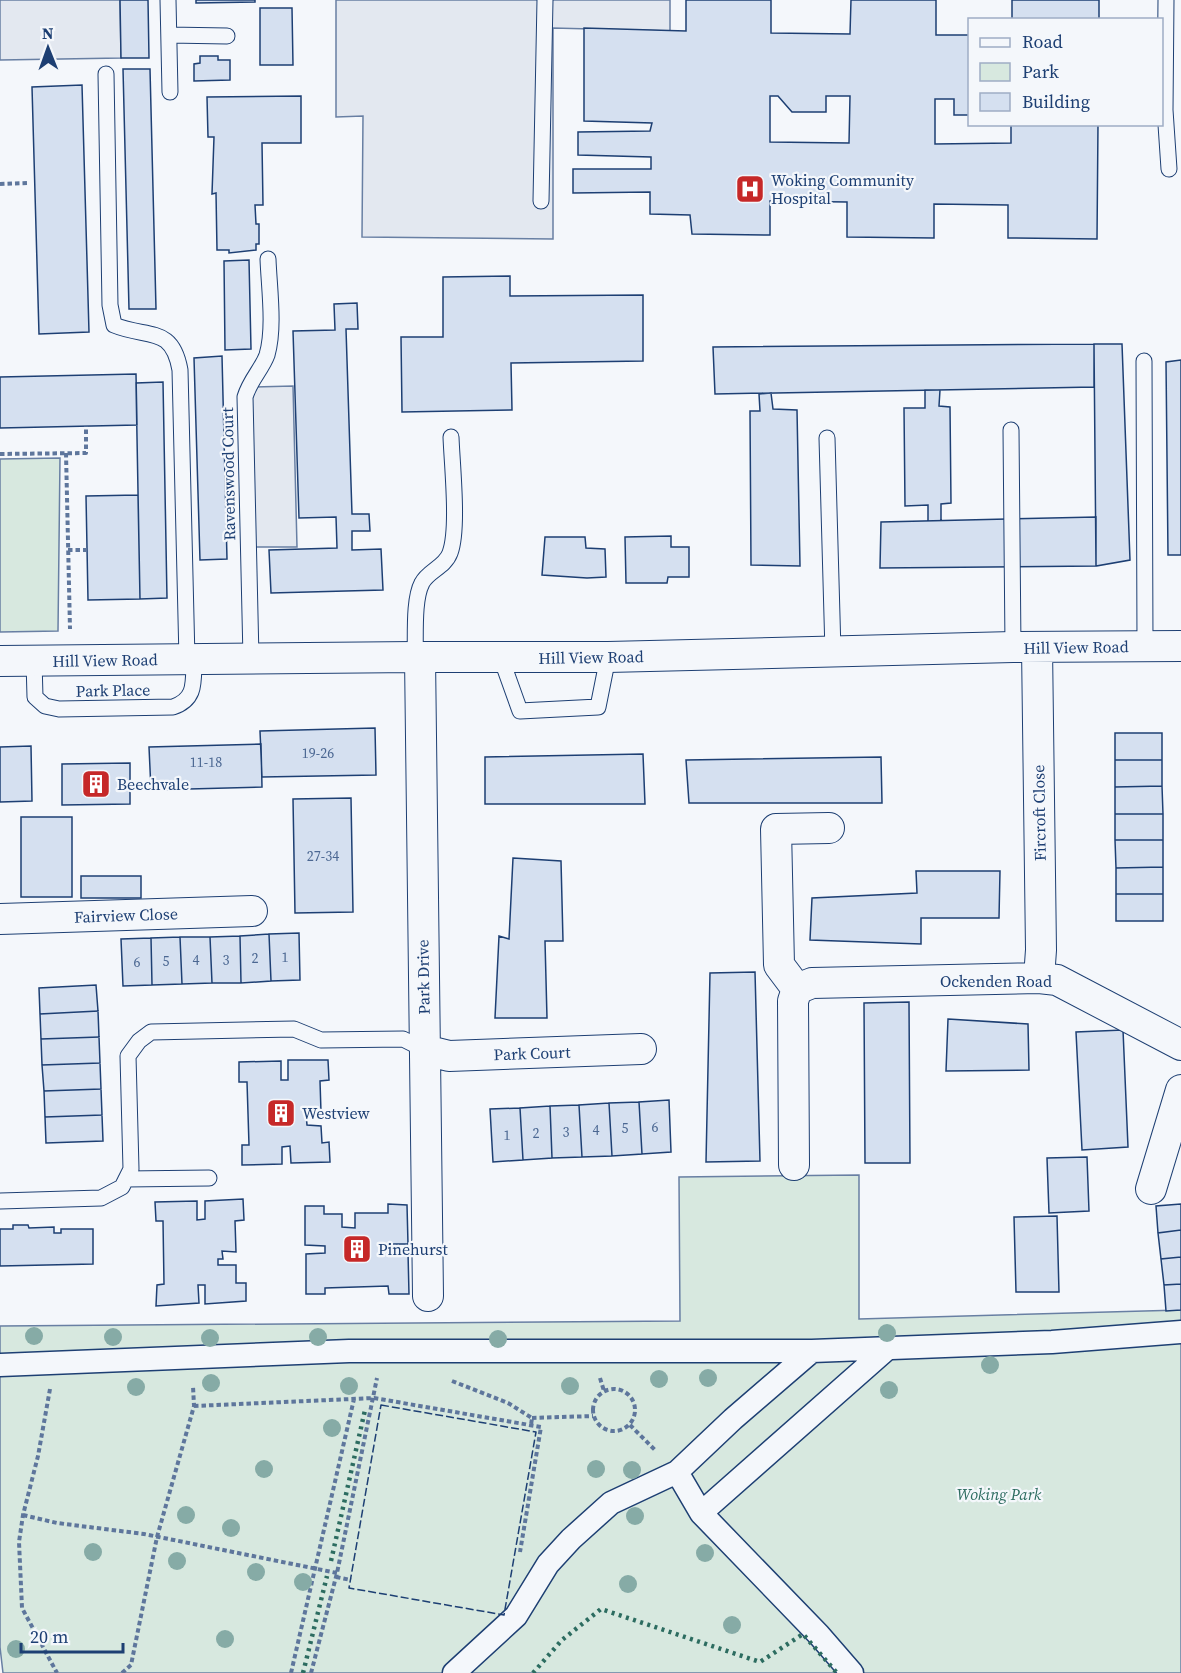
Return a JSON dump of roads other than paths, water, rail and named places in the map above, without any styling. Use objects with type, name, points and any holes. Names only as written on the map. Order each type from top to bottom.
[{"type":"street","name":"Hill View Road","points":[[0,661],[608,657],[1025,647],[1181,646]]},
{"type":"street","name":"Fircroft Close","points":[[1025,647],[1041,950],[1039,978]]},
{"type":"street","name":"Park Drive","points":[[418,657],[428,1296]]},
{"type":"street","points":[[794,1165],[793,1001],[797,989],[779,965],[776,829],[829,828]]},
{"type":"street","name":"Fairview Close","points":[[0,919],[252,911]]},
{"type":"street","name":"Ockenden Road","points":[[797,989],[812,983],[1039,978],[1057,980],[1181,1045]]},
{"type":"street","name":"Park Court","points":[[425,1050],[449,1056],[640,1049]]},
{"type":"street","points":[[1151,1189],[1181,1090]]},
{"type":"street","points":[[0,1365],[48,1365],[349,1351],[812,1351],[1052,1342],[1181,1332]]},
{"type":"street","points":[[701,1513],[888,1348]]},
{"type":"street","points":[[454,1673],[516,1616],[548,1564],[611,1503],[677,1472],[733,1419],[812,1351]]},
{"type":"street","points":[[677,1472],[701,1513],[819,1635],[852,1673]]},
{"type":"lane","points":[[168,0],[170,92]]},
{"type":"lane","points":[[541,201],[545,0]]},
{"type":"lane","points":[[1166,0],[1166,110],[1169,170]]},
{"type":"lane","points":[[169,34],[227,36]]},
{"type":"lane","points":[[106,74],[110,305],[114,326],[165,339],[173,346],[180,370],[190,659]]},
{"type":"lane","name":"Ravenswood Court","points":[[251,658],[245,397],[250,382],[266,357],[269,347],[268,259]]},
{"type":"lane","points":[[1144,361],[1145,646]]},
{"type":"lane","points":[[1011,430],[1025,647]]},
{"type":"lane","points":[[418,657],[417,604],[422,582],[445,562],[452,546],[454,529],[451,437]]},
{"type":"lane","points":[[827,438],[834,652]]},
{"type":"lane","points":[[501,658],[520,711],[598,707],[608,657]]},
{"type":"lane","name":"Park Place","points":[[34,661],[35,697],[45,706],[59,709],[173,707],[182,704],[189,699],[192,689],[190,659]]},
{"type":"lane","points":[[0,1201],[101,1198],[122,1187],[131,1168],[129,1056],[139,1041],[152,1032],[294,1029],[321,1040],[403,1039],[425,1050]]},
{"type":"lane","points":[[126,1179],[209,1178]]},
{"type":"place","name":"Woking Community Hospital","points":[[750,189]]},
{"type":"place","name":"Beechvale","points":[[96,784]]},
{"type":"place","name":"Westview","points":[[281,1113]]},
{"type":"place","name":"Pinehurst","points":[[357,1249]]},
{"type":"park label","name":"Woking Park","points":[[999,1494]]}]
